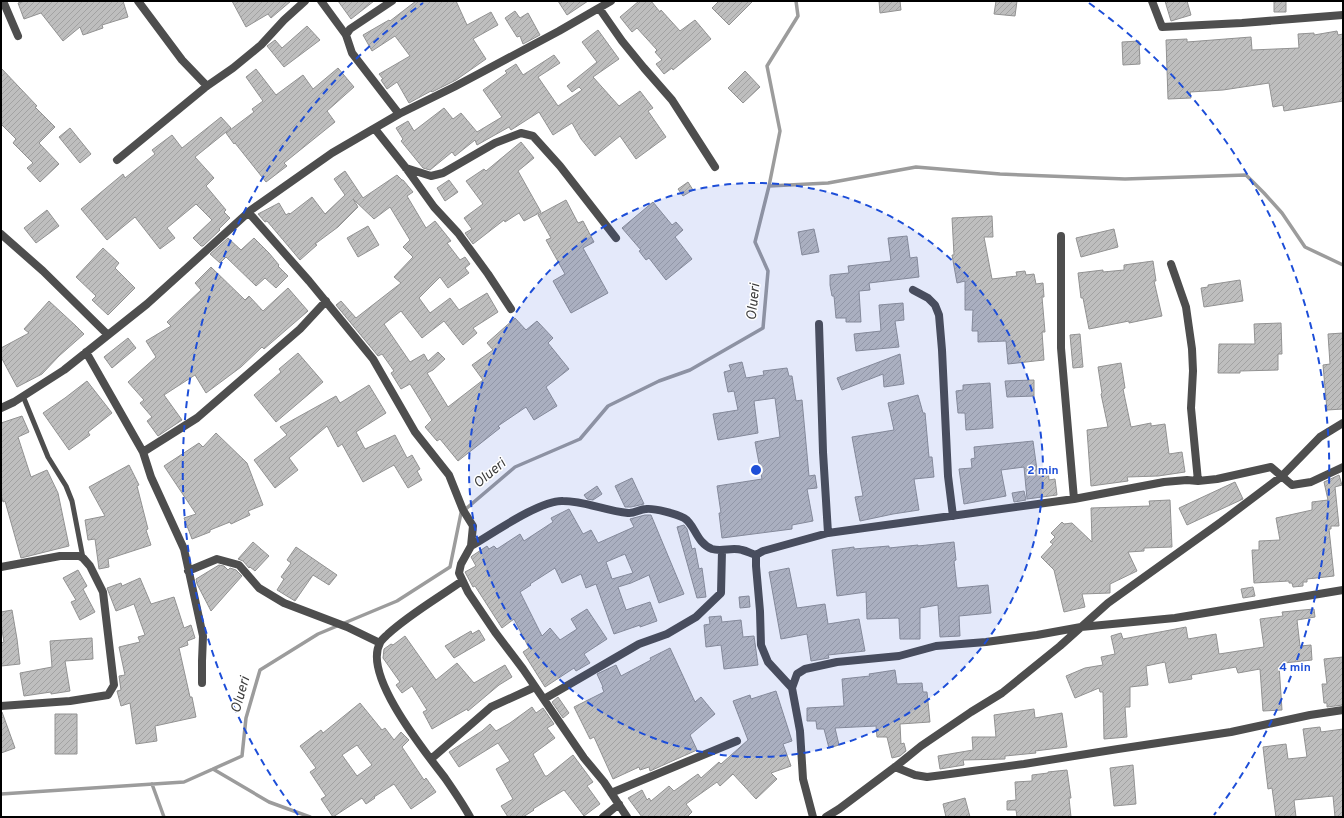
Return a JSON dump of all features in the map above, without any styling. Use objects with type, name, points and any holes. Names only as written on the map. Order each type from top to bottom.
[{"type":"street","points":[[3,1],[18,36]]},
{"type":"street","points":[[138,1],[182,60],[207,86]]},
{"type":"street","points":[[117,160],[207,86],[233,68],[260,45],[305,1]]},
{"type":"street","points":[[321,1],[346,35],[352,53],[399,114]]},
{"type":"street","points":[[346,35],[350,29],[392,1]]},
{"type":"street","points":[[2,405],[23,396],[64,370],[147,304],[249,213],[332,153],[399,114],[454,87],[559,31],[611,1]]},
{"type":"street","points":[[1152,1],[1162,27],[1242,23],[1343,15]]},
{"type":"street","points":[[599,8],[622,41],[672,100],[714,167]]},
{"type":"street","points":[[375,129],[434,207],[458,233],[511,309]]},
{"type":"street","points":[[406,168],[431,176],[442,173],[495,143],[514,135],[521,133],[533,136],[560,166],[616,238]]},
{"type":"street","points":[[249,213],[326,302],[372,359],[414,432],[449,475],[463,510],[473,526],[471,546],[461,564],[459,573],[462,581],[495,632],[627,817]]},
{"type":"street","points":[[1,234],[43,271],[108,335]]},
{"type":"street","points":[[1061,236],[1061,348],[1074,499]]},
{"type":"street","points":[[1171,264],[1186,307],[1192,349],[1193,371],[1191,408],[1198,481]]},
{"type":"street","points":[[913,290],[928,298],[935,305],[938,315],[942,350],[948,476],[953,516]]},
{"type":"street","points":[[143,452],[197,418],[300,329],[326,302]]},
{"type":"street","points":[[819,324],[823,452],[828,533]]},
{"type":"street","points":[[86,352],[143,452],[151,477],[184,549],[203,636],[202,683]]},
{"type":"street","points":[[826,817],[895,768],[921,746],[1002,692],[1060,646],[1108,603],[1282,476],[1320,437],[1343,423]]},
{"type":"street","points":[[756,556],[763,551],[828,533],[1074,499],[1164,482],[1217,479],[1271,467],[1292,485],[1311,482],[1343,467]]},
{"type":"street","points":[[471,546],[540,506],[562,500],[630,514],[646,509],[672,514],[686,519],[697,537],[707,547],[722,551],[741,549],[756,556]]},
{"type":"street","points":[[544,699],[639,644],[667,634],[696,617],[721,593],[722,551]]},
{"type":"street","points":[[1,567],[60,556],[79,556],[83,558],[90,566],[103,592],[114,685],[108,695],[62,702],[1,706]]},
{"type":"street","points":[[756,556],[760,611],[760,644],[768,662],[792,688]]},
{"type":"street","points":[[188,571],[217,559],[239,565],[259,588],[284,602],[347,627],[380,643]]},
{"type":"street","points":[[462,581],[397,626],[380,643],[376,653],[379,673],[394,706],[414,738],[447,780],[470,817]]},
{"type":"street","points":[[813,817],[802,779],[800,731],[792,688],[797,674],[805,669],[837,662],[899,656],[936,646],[986,642],[1081,627],[1175,618],[1343,590]]},
{"type":"street","points":[[431,760],[491,707],[535,687]]},
{"type":"street","points":[[895,768],[915,775],[927,777],[1024,764],[1231,732],[1310,715],[1343,710]]},
{"type":"street","points":[[611,793],[737,741]]},
{"type":"street","points":[[603,817],[619,804]]},
{"type":"lane","points":[[23,396],[48,457],[66,486],[72,501],[83,558]]},
{"type":"building","points":[[25,1],[123,1],[128,17],[102,25],[103,28],[83,35],[80,27],[63,41],[41,13],[24,19],[18,3]]},
{"type":"building","points":[[232,1],[291,1],[271,18],[268,14],[246,27]]},
{"type":"building","points":[[338,1],[374,1],[351,19]]},
{"type":"building","points":[[416,1],[456,1],[467,25],[491,12],[498,25],[473,39],[486,59],[456,80],[409,103],[397,82],[387,89],[379,74],[410,56],[395,36],[372,51],[363,35],[389,20],[390,21]]},
{"type":"building","points":[[558,1],[588,1],[567,15]]},
{"type":"building","points":[[639,1],[651,1],[680,31],[695,20],[711,39],[673,70],[672,68],[664,74],[656,64],[662,60],[655,52],[657,50],[637,28],[632,32],[620,17]]},
{"type":"building","points":[[719,1],[753,1],[729,25],[712,8]]},
{"type":"building","points":[[879,1],[900,1],[901,10],[880,13]]},
{"type":"building","points":[[996,1],[1017,1],[1015,16],[994,14]]},
{"type":"building","points":[[1165,1],[1187,1],[1191,15],[1171,21]]},
{"type":"building","points":[[1274,1],[1286,1],[1286,12],[1274,12]]},
{"type":"building","points":[[515,11],[520,18],[528,13],[540,35],[523,44],[520,36],[517,37],[505,18]]},
{"type":"building","points":[[307,26],[320,40],[284,67],[267,46],[275,40],[282,48]]},
{"type":"building","points":[[598,30],[619,59],[593,77],[619,106],[640,91],[653,108],[648,111],[666,137],[636,159],[620,136],[595,156],[581,139],[572,123],[553,135],[539,112],[511,130],[509,127],[477,145],[475,140],[455,156],[452,152],[430,170],[423,168],[401,141],[403,139],[396,128],[408,121],[414,131],[444,108],[453,119],[461,113],[477,132],[502,117],[483,90],[507,73],[505,71],[516,64],[523,75],[554,55],[560,63],[538,77],[558,106],[582,90],[579,87],[572,92],[567,86],[597,62],[582,42]]},
{"type":"building","points":[[1337,31],[1338,35],[1343,34],[1343,101],[1284,111],[1283,105],[1273,107],[1269,83],[1223,90],[1190,92],[1191,98],[1168,99],[1166,40],[1187,39],[1187,42],[1251,37],[1252,50],[1299,48],[1298,34],[1314,33],[1314,35]]},
{"type":"building","points":[[1139,41],[1140,64],[1123,65],[1122,42]]},
{"type":"building","points":[[1,68],[37,106],[35,107],[55,127],[39,143],[59,164],[40,182],[27,168],[33,163],[13,143],[16,139],[1,124]]},
{"type":"building","points":[[338,68],[354,87],[327,111],[335,122],[284,163],[287,166],[266,182],[226,133],[254,112],[252,109],[263,101],[246,77],[256,69],[276,95],[303,75],[313,89]]},
{"type":"building","points":[[745,71],[760,87],[743,103],[728,88]]},
{"type":"building","points":[[221,117],[231,128],[195,157],[214,178],[206,186],[226,210],[224,212],[230,218],[219,229],[220,230],[203,246],[201,246],[193,238],[212,220],[196,204],[167,228],[175,238],[160,249],[135,217],[107,240],[81,209],[123,174],[125,178],[155,154],[152,150],[172,135],[182,148]]},
{"type":"building","points":[[70,128],[91,154],[80,163],[59,137]]},
{"type":"building","points":[[521,142],[534,158],[518,171],[541,212],[524,221],[519,213],[505,222],[504,220],[473,244],[465,233],[472,229],[464,218],[483,204],[466,181],[484,169],[486,171]]},
{"type":"building","points":[[345,171],[363,198],[397,175],[413,192],[407,196],[426,228],[435,221],[451,241],[447,243],[460,260],[465,257],[470,264],[465,268],[469,273],[448,288],[440,277],[419,298],[430,313],[450,298],[459,310],[487,293],[498,312],[473,328],[477,333],[463,345],[444,321],[422,338],[401,311],[384,324],[410,362],[424,354],[428,361],[438,352],[445,359],[433,370],[427,373],[448,407],[483,380],[472,365],[493,350],[487,343],[515,318],[526,330],[537,321],[553,338],[548,343],[569,369],[546,387],[557,406],[534,420],[526,407],[498,426],[500,428],[458,461],[440,439],[437,441],[425,427],[432,420],[410,384],[401,389],[391,373],[394,371],[382,354],[378,356],[336,305],[341,301],[356,318],[401,283],[394,277],[413,257],[403,247],[410,240],[390,207],[374,219],[353,199],[358,207],[338,227],[315,244],[317,245],[300,260],[267,221],[265,222],[258,214],[279,203],[286,215],[289,213],[290,214],[312,197],[325,214],[345,195],[334,179]]},
{"type":"building","points":[[449,180],[458,192],[445,201],[437,188]]},
{"type":"building","points":[[688,182],[693,190],[683,196],[678,189]]},
{"type":"building","points":[[566,200],[578,223],[583,221],[594,242],[583,248],[608,293],[571,313],[553,281],[565,274],[546,240],[551,238],[538,215]]},
{"type":"building","points":[[653,202],[672,225],[676,222],[683,230],[675,237],[692,259],[666,280],[649,258],[646,260],[639,251],[641,250],[622,228]]},
{"type":"building","points":[[47,210],[59,226],[36,243],[24,228]]},
{"type":"building","points":[[992,216],[993,237],[984,237],[992,279],[1017,276],[1016,272],[1025,271],[1026,275],[1034,274],[1036,284],[1043,283],[1044,297],[1042,297],[1045,332],[1042,332],[1044,360],[1008,364],[1006,341],[978,342],[978,331],[972,331],[973,310],[965,310],[965,281],[957,283],[952,255],[954,255],[952,218]]},
{"type":"building","points":[[368,226],[379,245],[358,257],[347,238]]},
{"type":"building","points":[[814,229],[819,252],[802,255],[798,232]]},
{"type":"building","points":[[1114,229],[1118,247],[1081,257],[1076,238]]},
{"type":"building","points":[[907,236],[910,258],[917,257],[919,277],[869,283],[870,290],[859,291],[861,322],[846,322],[846,318],[836,318],[834,296],[832,296],[830,285],[830,275],[849,273],[848,266],[891,261],[888,238]]},
{"type":"building","points":[[228,238],[241,250],[254,238],[288,276],[276,288],[265,278],[256,286],[226,257],[220,263],[210,254]]},
{"type":"building","points":[[103,248],[119,263],[115,268],[135,288],[108,315],[92,300],[96,296],[76,277]]},
{"type":"building","points":[[1153,261],[1156,281],[1154,281],[1162,316],[1089,329],[1083,298],[1081,298],[1078,273],[1103,270],[1103,272],[1124,270],[1124,265]]},
{"type":"building","points":[[211,267],[245,300],[249,296],[263,311],[288,288],[308,311],[264,349],[262,347],[241,367],[206,393],[195,375],[164,395],[182,420],[158,436],[147,421],[152,417],[140,403],[144,400],[128,382],[156,357],[146,341],[171,326],[167,322],[201,290],[195,283]]},
{"type":"building","points":[[1240,280],[1243,301],[1204,307],[1201,288],[1208,287],[1208,285]]},
{"type":"building","points":[[49,301],[84,334],[59,356],[42,374],[17,387],[1,357],[1,348],[29,333],[24,329]]},
{"type":"building","points":[[903,303],[904,320],[895,321],[899,347],[856,351],[854,334],[881,331],[879,305]]},
{"type":"building","points":[[1281,323],[1282,354],[1278,354],[1278,370],[1218,373],[1219,344],[1255,344],[1254,324]]},
{"type":"building","points":[[1343,333],[1343,409],[1327,410],[1323,365],[1330,364],[1328,334]]},
{"type":"building","points":[[1080,334],[1083,367],[1073,368],[1070,335]]},
{"type":"building","points":[[128,338],[136,348],[112,368],[104,357]]},
{"type":"building","points":[[298,353],[323,382],[276,422],[254,395],[281,372],[279,369]]},
{"type":"building","points":[[900,354],[904,384],[884,387],[883,374],[842,390],[837,378]]},
{"type":"building","points":[[742,362],[746,378],[764,375],[763,371],[787,368],[789,376],[792,376],[796,401],[802,400],[809,476],[815,475],[817,488],[807,489],[813,521],[792,525],[792,529],[722,538],[719,513],[721,513],[717,486],[762,479],[755,442],[780,437],[775,398],[754,401],[758,433],[718,440],[713,414],[738,410],[734,391],[728,392],[724,372],[731,370],[729,365]]},
{"type":"building","points":[[1121,363],[1125,388],[1123,389],[1131,427],[1151,423],[1151,426],[1165,424],[1169,454],[1182,452],[1185,472],[1158,476],[1127,477],[1128,481],[1091,486],[1087,430],[1108,427],[1101,394],[1098,367]]},
{"type":"building","points":[[1034,380],[1034,396],[1007,397],[1005,381]]},
{"type":"building","points":[[87,381],[112,413],[88,432],[90,435],[69,450],[43,413]]},
{"type":"building","points":[[990,383],[993,428],[966,430],[965,413],[958,413],[956,391],[963,390],[963,385]]},
{"type":"building","points":[[369,385],[386,413],[356,432],[365,449],[395,435],[407,458],[412,455],[420,469],[417,471],[422,480],[408,488],[394,465],[363,482],[342,444],[338,447],[327,426],[289,458],[298,470],[275,488],[254,460],[287,435],[280,427],[336,396],[340,403]]},
{"type":"building","points":[[918,395],[923,413],[925,413],[929,457],[932,457],[934,477],[914,479],[919,510],[860,521],[855,497],[863,496],[852,437],[894,430],[888,403]]},
{"type":"building","points":[[22,416],[29,432],[18,437],[31,477],[47,470],[58,493],[69,546],[21,558],[5,501],[3,502],[1,495],[1,423]]},
{"type":"building","points":[[216,433],[247,463],[263,505],[248,511],[250,515],[231,524],[230,522],[210,530],[210,532],[192,539],[184,518],[196,514],[164,466],[199,443],[203,447]]},
{"type":"building","points":[[1033,441],[1037,470],[1048,469],[1049,480],[1055,479],[1057,495],[1027,499],[1024,467],[1001,470],[1006,496],[964,504],[959,469],[972,468],[971,459],[975,458],[974,447]]},
{"type":"building","points":[[129,465],[139,485],[137,486],[148,529],[146,530],[151,545],[108,559],[109,567],[99,569],[95,539],[88,540],[85,520],[105,516],[89,487]]},
{"type":"building","points":[[1339,475],[1342,485],[1335,487],[1339,526],[1331,526],[1331,529],[1329,529],[1334,576],[1307,579],[1307,582],[1303,582],[1303,586],[1293,587],[1292,583],[1289,583],[1289,581],[1254,583],[1252,550],[1259,550],[1259,541],[1280,540],[1276,518],[1312,510],[1312,502],[1328,500],[1324,482]]},
{"type":"building","points":[[632,478],[644,504],[625,507],[615,486]]},
{"type":"building","points":[[1235,482],[1243,499],[1187,525],[1179,508]]},
{"type":"building","points":[[597,486],[602,494],[593,500],[587,499],[584,495]]},
{"type":"building","points":[[1024,491],[1026,500],[1014,502],[1012,493]]},
{"type":"building","points":[[1170,500],[1172,547],[1144,548],[1144,551],[1128,552],[1137,571],[1110,584],[1110,593],[1082,594],[1085,607],[1064,612],[1054,570],[1041,557],[1053,544],[1050,542],[1055,537],[1051,533],[1062,522],[1064,524],[1072,523],[1092,542],[1091,508],[1150,506],[1149,501]]},
{"type":"building","points":[[569,509],[583,534],[591,530],[598,543],[634,527],[630,519],[651,515],[684,594],[659,603],[649,575],[618,587],[626,610],[650,602],[657,621],[614,634],[596,584],[586,588],[581,574],[562,583],[555,568],[530,584],[531,585],[520,592],[542,636],[550,628],[560,640],[577,629],[571,619],[587,609],[607,639],[584,654],[590,663],[576,671],[574,668],[545,687],[523,652],[529,648],[514,619],[502,628],[475,586],[473,587],[465,572],[476,566],[471,557],[487,546],[489,549],[494,546],[497,549],[520,534],[524,541],[553,522],[551,518]],"holes":[[[625,554],[633,573],[612,579],[606,562]]]},
{"type":"building","points":[[684,525],[687,529],[692,549],[695,548],[699,569],[702,568],[706,597],[697,598],[677,527]]},
{"type":"building","points":[[253,542],[269,556],[255,571],[250,567],[249,568],[243,561],[238,559]]},
{"type":"building","points":[[954,542],[956,560],[954,561],[957,588],[988,585],[991,613],[959,616],[960,636],[940,637],[938,605],[920,608],[920,639],[900,639],[898,618],[867,619],[866,592],[837,596],[832,550],[854,547],[854,549],[889,546],[889,548]]},
{"type":"building","points":[[296,547],[337,575],[329,585],[313,575],[295,601],[277,590],[284,579],[281,577],[291,563],[287,560]]},
{"type":"building","points":[[219,565],[224,566],[228,570],[230,568],[236,570],[242,576],[211,611],[197,584],[196,579]]},
{"type":"building","points":[[789,568],[797,608],[825,604],[828,624],[859,619],[865,651],[828,655],[829,658],[811,661],[807,634],[781,639],[769,572]]},
{"type":"building","points":[[78,570],[87,586],[83,589],[95,612],[80,620],[71,602],[76,600],[63,578]]},
{"type":"building","points":[[140,578],[151,604],[174,597],[184,628],[191,625],[195,638],[187,641],[188,645],[179,648],[196,717],[155,726],[157,741],[136,744],[130,703],[121,706],[117,691],[121,690],[119,676],[125,675],[119,647],[140,642],[138,637],[145,635],[134,604],[116,611],[107,588],[121,583],[122,586]]},
{"type":"building","points":[[1253,587],[1255,596],[1243,598],[1241,589]]},
{"type":"building","points":[[749,596],[750,607],[740,608],[739,597]]},
{"type":"building","points":[[1314,609],[1315,617],[1297,620],[1300,646],[1311,645],[1312,660],[1284,663],[1279,665],[1282,710],[1263,711],[1260,669],[1238,673],[1236,667],[1191,675],[1192,679],[1169,683],[1165,662],[1146,666],[1148,685],[1130,687],[1130,707],[1125,707],[1127,737],[1104,739],[1103,692],[1100,692],[1099,688],[1075,698],[1066,676],[1085,668],[1103,665],[1101,657],[1115,654],[1111,636],[1121,633],[1123,639],[1186,627],[1188,639],[1216,634],[1219,654],[1264,647],[1260,619],[1283,616],[1282,612]]},
{"type":"building","points":[[12,610],[20,664],[1,666],[1,643],[4,642],[1,612]]},
{"type":"building","points":[[721,616],[722,622],[741,620],[743,637],[754,636],[758,665],[724,669],[721,645],[706,647],[704,625],[710,624],[709,617]]},
{"type":"building","points":[[479,630],[485,640],[454,658],[445,646],[471,631],[472,634]]},
{"type":"building","points":[[405,636],[436,680],[457,663],[474,683],[505,665],[512,677],[499,685],[468,711],[467,709],[432,729],[423,712],[427,710],[412,686],[402,693],[396,685],[400,682],[383,658],[384,649],[391,644],[393,645]]},
{"type":"building","points":[[92,638],[93,659],[65,661],[70,691],[24,696],[20,673],[52,667],[50,641]]},
{"type":"building","points":[[670,648],[695,702],[701,697],[715,714],[690,735],[697,750],[650,771],[649,767],[640,770],[639,767],[613,779],[594,737],[590,739],[574,707],[604,692],[597,674],[616,665],[621,676],[651,660],[650,658]]},
{"type":"building","points":[[1343,657],[1343,705],[1327,707],[1327,703],[1324,703],[1322,684],[1327,684],[1324,659]]},
{"type":"building","points":[[895,670],[897,684],[922,683],[923,692],[927,692],[930,722],[900,724],[901,744],[904,743],[906,751],[900,756],[892,758],[887,737],[877,737],[876,726],[835,728],[839,745],[829,748],[824,729],[817,729],[816,721],[807,721],[807,708],[844,706],[842,679],[870,676],[869,674]]},
{"type":"building","points":[[776,691],[792,741],[783,744],[791,766],[771,773],[777,779],[756,799],[733,774],[720,786],[717,782],[686,804],[692,812],[687,817],[642,817],[628,798],[642,790],[647,800],[649,798],[651,801],[669,786],[674,791],[698,774],[701,778],[719,762],[721,764],[748,740],[733,701],[750,695],[751,699]]},
{"type":"building","points":[[558,697],[569,713],[563,718],[552,702]]},
{"type":"building","points":[[360,703],[382,730],[385,728],[394,740],[401,732],[409,740],[402,747],[424,780],[426,778],[436,792],[411,809],[394,784],[366,804],[362,798],[333,817],[321,799],[326,796],[310,772],[316,768],[300,746],[321,730],[323,733]],"holes":[[[357,745],[372,765],[357,776],[342,755]]]},
{"type":"building","points":[[532,707],[536,713],[543,708],[554,724],[547,728],[555,738],[533,754],[545,776],[573,755],[593,782],[587,786],[600,804],[584,816],[564,790],[523,817],[508,817],[501,806],[513,799],[496,769],[510,761],[498,743],[459,767],[449,752],[482,731],[490,724],[496,731]]},
{"type":"building","points":[[1034,709],[1035,718],[1062,713],[1067,747],[1035,751],[1036,753],[1005,756],[1005,759],[963,760],[964,765],[940,769],[938,756],[973,750],[972,737],[996,737],[994,715]]},
{"type":"building","points":[[1,712],[15,748],[1,753]]},
{"type":"building","points":[[55,714],[77,714],[77,754],[55,754]]},
{"type":"building","points":[[1320,727],[1321,732],[1343,729],[1343,817],[1335,817],[1333,796],[1294,800],[1296,817],[1276,817],[1272,788],[1268,789],[1263,747],[1286,744],[1288,759],[1307,757],[1303,729]]},
{"type":"building","points":[[1133,765],[1136,804],[1114,806],[1110,768]]},
{"type":"building","points":[[1067,770],[1071,798],[1069,798],[1071,817],[1017,817],[1016,810],[1007,810],[1007,801],[1016,800],[1015,782],[1032,781],[1032,775]]},
{"type":"building","points":[[965,798],[970,817],[946,817],[943,804]]},
{"type":"waterway","name":"Olueri","points":[[1,794],[184,782],[242,756],[246,718],[260,670],[318,634],[397,601],[450,567],[461,513],[515,467],[580,439],[608,406],[659,381],[690,370],[763,328],[768,271],[755,242],[769,186],[780,131],[767,66],[798,16],[796,1]]},
{"type":"waterway","points":[[769,186],[828,183],[916,167],[1000,174],[1125,179],[1246,175],[1282,213],[1305,247],[1343,265]]},
{"type":"waterway","points":[[213,769],[269,802],[310,817]]},
{"type":"waterway","points":[[152,784],[164,817]]}]
